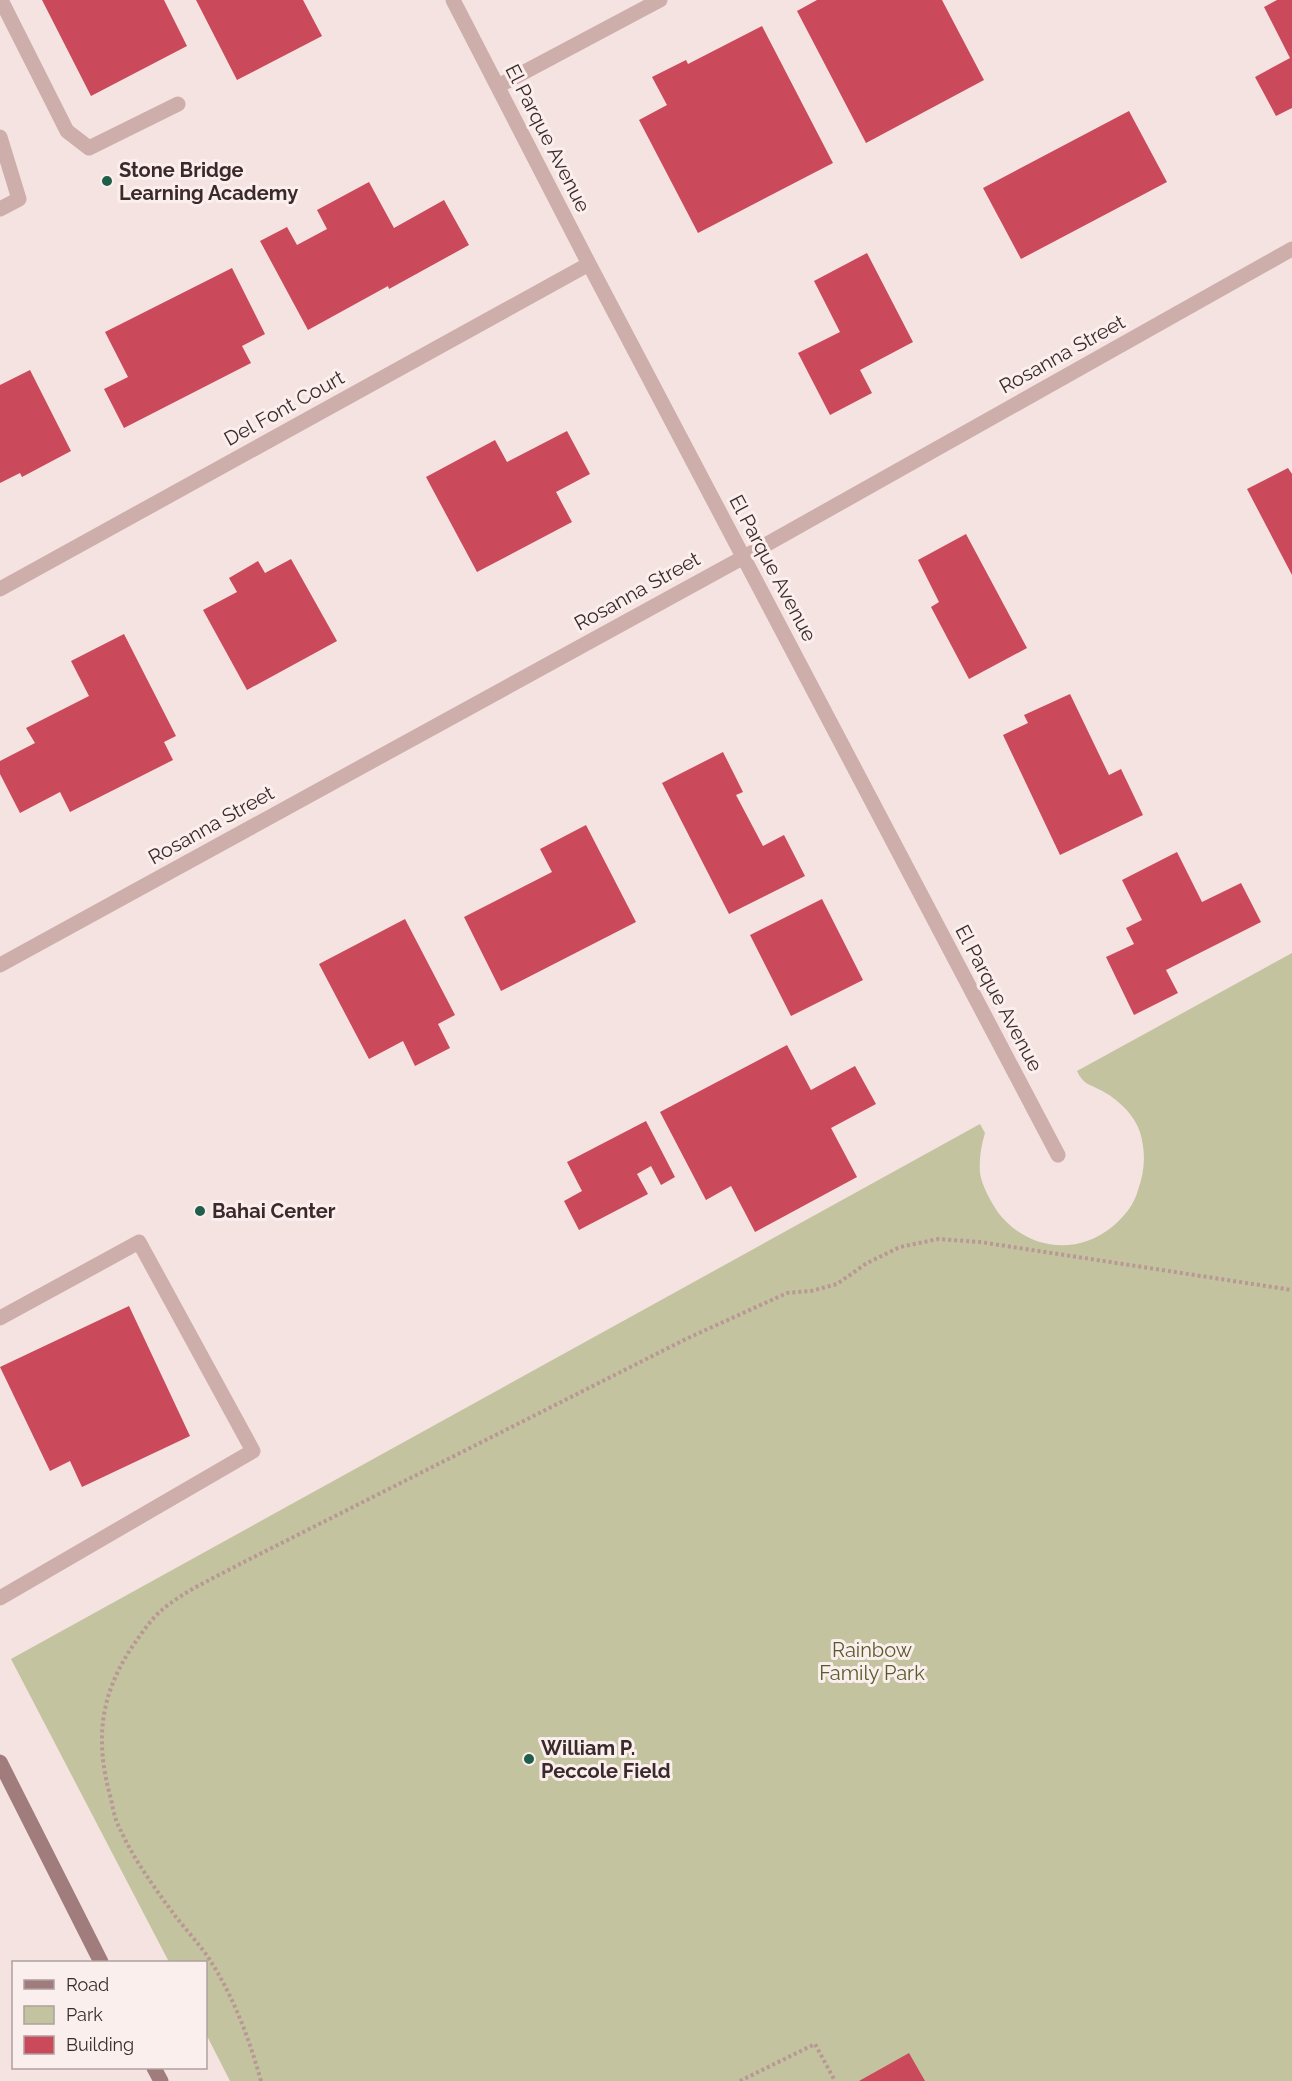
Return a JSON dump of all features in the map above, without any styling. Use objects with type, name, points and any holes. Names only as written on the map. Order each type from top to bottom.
[{"type":"main road","points":[[0,1762],[100,1961]]},
{"type":"street","points":[[1,0],[67,131],[89,148],[178,104]]},
{"type":"street","name":"El Parque Avenue","points":[[453,0],[589,264],[1058,1155]]},
{"type":"street","points":[[498,86],[660,0]]},
{"type":"street","points":[[0,138],[19,199],[0,209]]},
{"type":"street","name":"Rosanna Street","points":[[0,965],[744,557],[1292,249]]},
{"type":"street","name":"Del Font Court","points":[[0,589],[589,264]]},
{"type":"street","points":[[0,1318],[139,1242],[253,1451],[0,1598]]},
{"type":"path","points":[[261,2081],[236,2005],[209,1959],[144,1871],[119,1828],[106,1781],[101,1738],[105,1705],[117,1670],[139,1637],[163,1609],[202,1584],[242,1563],[688,1338],[787,1293],[811,1291],[837,1284],[867,1263],[900,1247],[938,1239],[980,1242],[1292,1290]]},
{"type":"path","points":[[740,2081],[815,2044],[835,2081]]},
{"type":"green space","name":"Rainbow Family Park","points":[[1292,953],[1292,2081],[230,2081],[207,2036],[207,1961],[168,1961],[11,1659],[980,1124],[985,1133],[980,1158],[981,1178],[994,1207],[1008,1224],[1036,1241],[1051,1244],[1067,1245],[1098,1236],[1121,1219],[1134,1201],[1142,1175],[1143,1147],[1140,1132],[1126,1109],[1110,1096],[1085,1082],[1077,1071]]},
{"type":"building","points":[[42,0],[164,0],[187,46],[91,96]]},
{"type":"building","points":[[196,0],[303,0],[322,36],[237,80]]},
{"type":"building","points":[[817,0],[942,0],[984,80],[866,143],[797,11]]},
{"type":"building","points":[[1277,0],[1292,0],[1292,108],[1276,116],[1255,77],[1290,58],[1264,7]]},
{"type":"building","points":[[762,26],[833,163],[698,233],[639,120],[667,105],[652,77],[686,60],[688,64]]},
{"type":"building","points":[[1129,111],[1167,182],[1021,259],[983,188]]},
{"type":"building","points":[[369,182],[394,228],[444,200],[469,245],[308,330],[260,241],[287,227],[297,245],[327,229],[317,210]]},
{"type":"building","points":[[867,253],[913,342],[860,370],[872,393],[830,415],[798,353],[840,332],[814,281]]},
{"type":"building","points":[[232,268],[265,334],[242,346],[251,363],[124,428],[104,389],[128,377],[105,332]]},
{"type":"building","points":[[30,370],[71,451],[22,477],[20,473],[0,483],[0,385]]},
{"type":"building","points":[[567,431],[590,474],[556,492],[572,522],[477,572],[426,477],[495,440],[507,462]]},
{"type":"building","points":[[1288,468],[1292,474],[1292,575],[1247,489]]},
{"type":"building","points":[[966,534],[1027,648],[969,679],[931,607],[939,602],[918,560]]},
{"type":"building","points":[[291,559],[337,641],[247,690],[203,610],[237,592],[229,578],[258,561],[265,573]]},
{"type":"building","points":[[124,634],[176,736],[164,742],[173,760],[70,812],[60,792],[20,813],[0,774],[0,761],[35,743],[26,728],[89,696],[71,661]]},
{"type":"building","points":[[1070,694],[1109,775],[1121,769],[1143,815],[1060,855],[1003,735],[1028,723],[1024,715]]},
{"type":"building","points":[[723,752],[743,792],[736,795],[763,846],[784,835],[805,876],[729,914],[662,783]]},
{"type":"building","points":[[586,825],[636,922],[501,991],[464,917],[552,872],[540,849]]},
{"type":"building","points":[[1177,852],[1202,902],[1241,883],[1261,922],[1166,970],[1178,993],[1134,1015],[1106,957],[1134,944],[1126,928],[1142,920],[1122,880]]},
{"type":"building","points":[[822,899],[863,980],[791,1016],[750,935]]},
{"type":"building","points":[[405,919],[455,1015],[438,1024],[450,1048],[415,1066],[403,1041],[369,1059],[319,964]]},
{"type":"building","points":[[787,1045],[811,1090],[855,1066],[876,1104],[831,1128],[857,1177],[755,1232],[731,1186],[706,1200],[660,1112]]},
{"type":"building","points":[[646,1121],[675,1177],[661,1185],[651,1166],[637,1174],[648,1194],[579,1230],[564,1201],[582,1191],[567,1162]]},
{"type":"building","points":[[129,1306],[190,1436],[82,1487],[70,1461],[50,1471],[0,1367]]},
{"type":"building","points":[[909,2053],[925,2081],[859,2081]]},
{"type":"place","name":"Stone Bridge Learning Academy","points":[[107,181]]},
{"type":"place","name":"Bahai Center","points":[[200,1211]]},
{"type":"place","name":"William P. Peccole Field","points":[[529,1759]]}]
